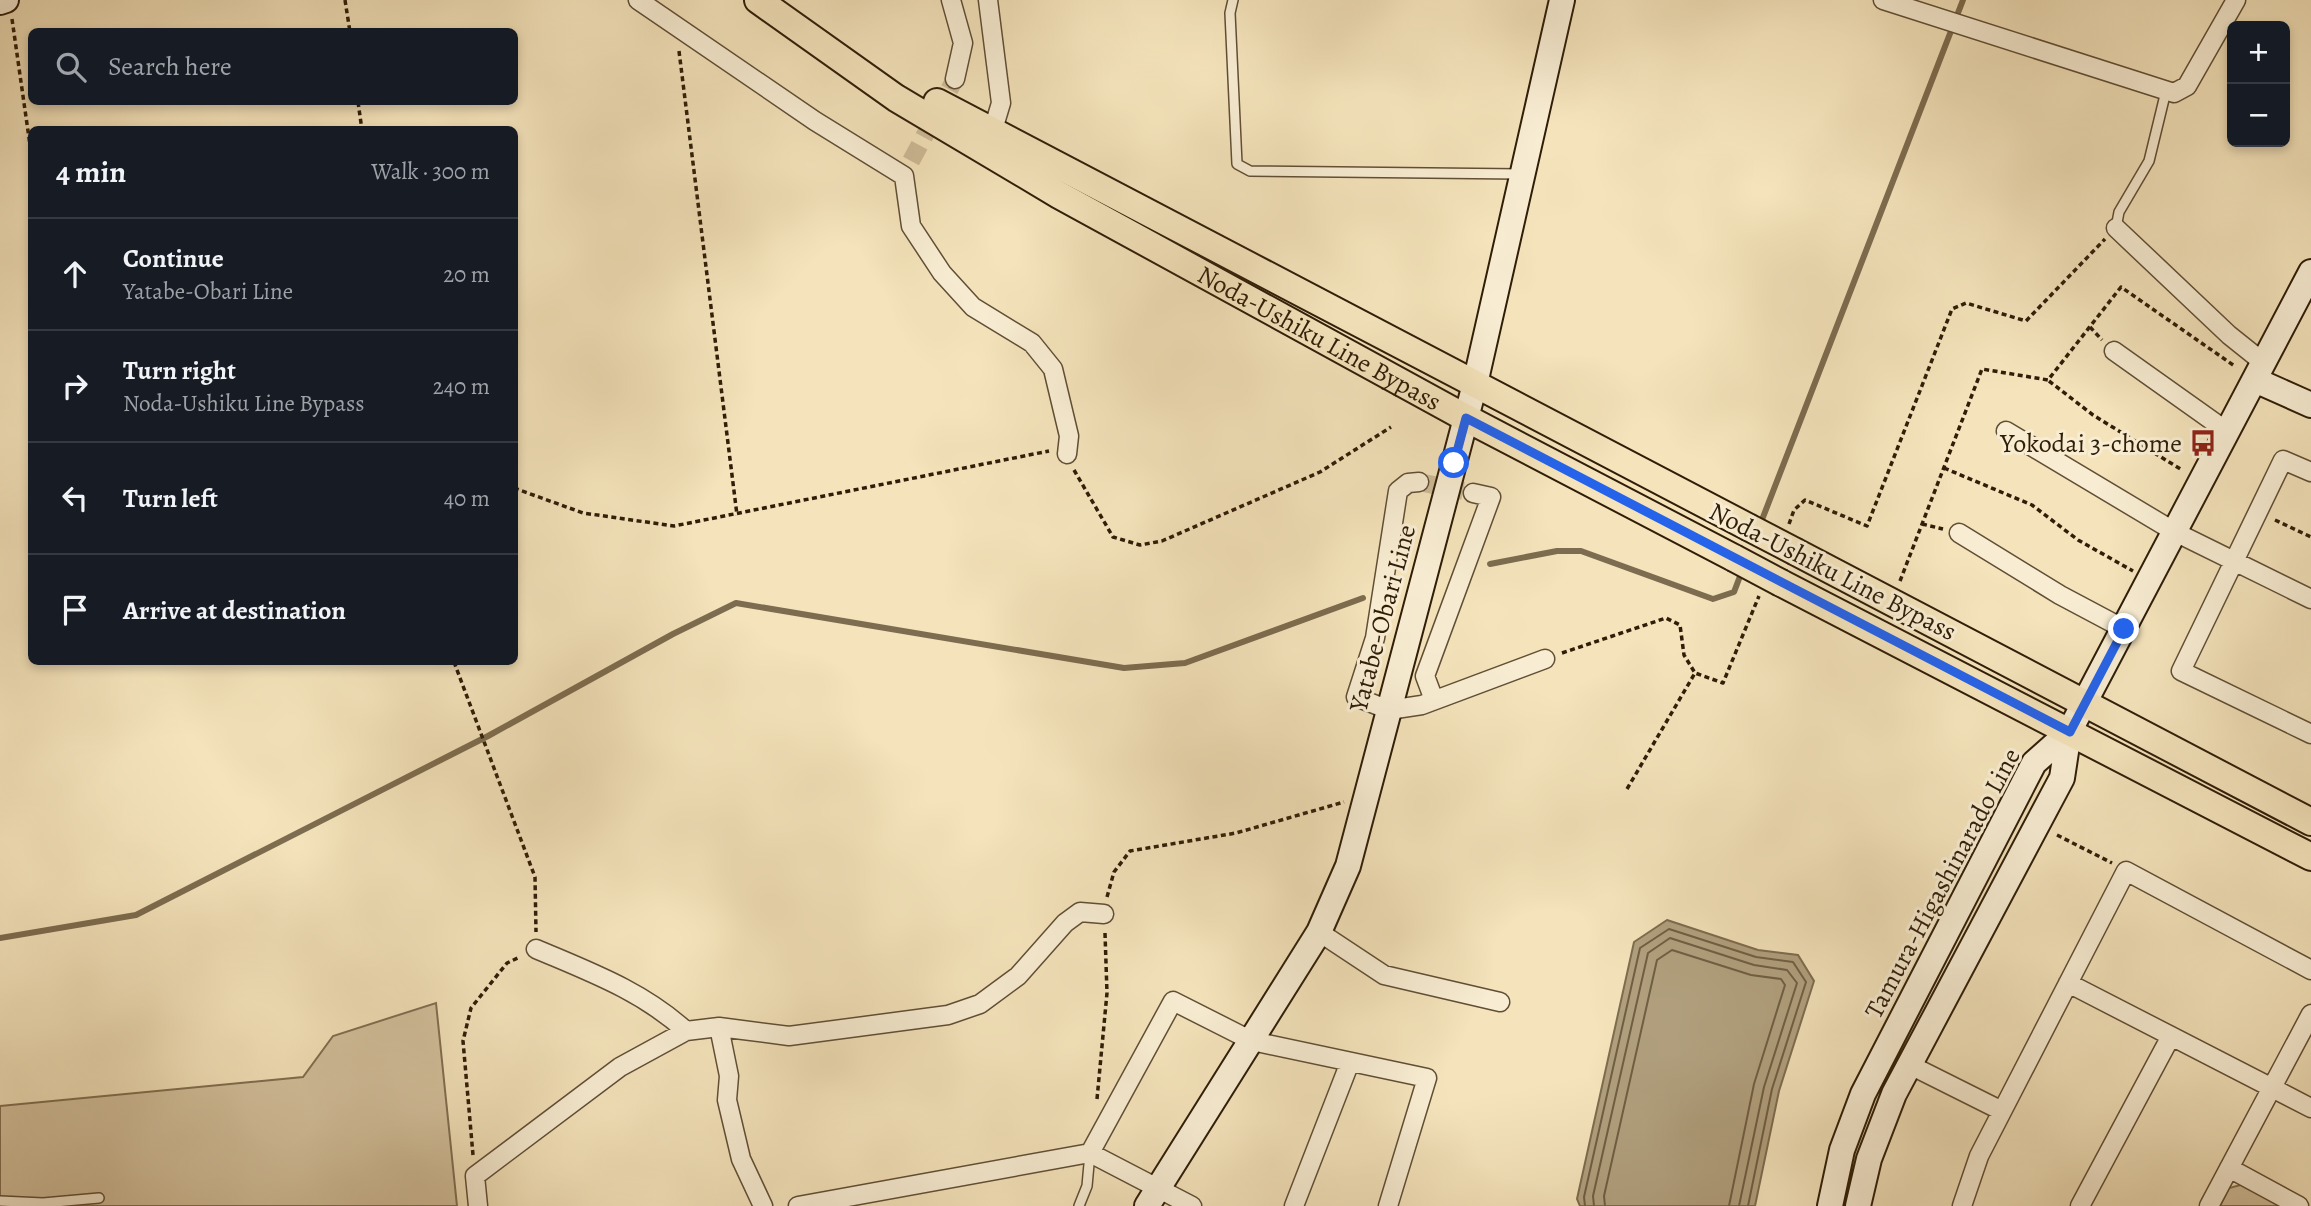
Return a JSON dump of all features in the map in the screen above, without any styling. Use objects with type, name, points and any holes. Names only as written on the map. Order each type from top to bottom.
[{"type":"main road","name":"Noda-Ushiku Line Bypass","points":[[758,0],[896,98],[1059,195],[1466,418],[1734,558],[1772,584],[2070,732],[2311,857]]},
{"type":"main road","name":"Noda-Ushiku Line Bypass","points":[[763,0],[992,133],[1748,527],[1790,544],[2084,704],[2311,822]]},
{"type":"street","points":[[638,0],[815,121],[907,168],[911,226],[942,273],[973,307],[1032,343],[1053,369],[1069,436],[1067,454]]},
{"type":"street","points":[[951,0],[963,43],[955,79]]},
{"type":"street","points":[[988,0],[1001,103],[992,133]]},
{"type":"street","name":"Yatabe-Obari Line","points":[[1153,1197],[1319,932],[1348,866],[1475,384],[1520,174],[1562,0]]},
{"type":"street","points":[[1883,0],[2174,93],[2187,86],[2236,0]]},
{"type":"street","points":[[2116,228],[2229,335],[2260,372],[2311,405]]},
{"type":"street","points":[[2070,732],[2311,272]]},
{"type":"street","points":[[2114,351],[2228,432]]},
{"type":"street","points":[[2006,431],[2175,532],[2311,599]]},
{"type":"street","points":[[2311,472],[2283,460],[2181,671],[2311,734]]},
{"type":"street","points":[[1419,482],[1408,483],[1398,492],[1375,638],[1356,697],[1389,710],[1434,700],[1545,659]]},
{"type":"street","points":[[1434,700],[1425,676],[1491,497],[1473,493]]},
{"type":"street","points":[[1959,533],[2060,595],[2124,629]]},
{"type":"street","name":"Tamura-Higashinarado Line","points":[[1858,1206],[1880,1128],[1910,1065],[2063,778],[2070,732]]},
{"type":"street","name":"Tamura-Higashinarado Line","points":[[1830,1206],[1842,1150],[1863,1094],[2034,763],[2070,732]]},
{"type":"street","points":[[1962,1206],[1979,1156],[2126,871],[2311,970]]},
{"type":"street","points":[[478,1206],[475,1176],[620,1067],[686,1031],[719,1027],[789,1036],[948,1015],[980,1004],[1018,976],[1065,923],[1080,912],[1104,914]]},
{"type":"street","points":[[1319,932],[1384,975],[1500,1002]]},
{"type":"street","points":[[537,949],[636,993],[660,1007],[686,1031]]},
{"type":"street","points":[[2068,983],[2311,1108]]},
{"type":"street","points":[[1090,1153],[1172,1001],[1252,1041],[1427,1078],[1388,1206]]},
{"type":"street","points":[[2209,1206],[2311,1014]]},
{"type":"street","points":[[719,1027],[729,1076],[727,1100],[741,1159],[763,1206]]},
{"type":"street","points":[[2080,1206],[2171,1036]]},
{"type":"street","points":[[1294,1206],[1350,1062]]},
{"type":"street","points":[[1910,1065],[2002,1111]]},
{"type":"street","points":[[798,1206],[1090,1153],[1153,1197],[1192,1206]]},
{"type":"street","points":[[2229,1168],[2298,1206]]},
{"type":"lane","points":[[1233,0],[1230,13],[1237,164],[1250,171],[1520,174]]},
{"type":"lane","points":[[2116,228],[2119,212],[2150,161],[2166,91]]},
{"type":"lane","points":[[1079,1206],[1087,1186],[1090,1153]]},
{"type":"lane","points":[[0,1201],[43,1203],[99,1198]]},
{"type":"path","points":[[345,0],[348,28]]},
{"type":"path","points":[[6,5],[28,135]]},
{"type":"path","points":[[677,28],[737,515]]},
{"type":"path","points":[[358,105],[361,126]]},
{"type":"path","points":[[1790,544],[1794,510],[1805,500],[1867,526],[1952,309],[1966,303],[2026,321],[2116,228]]},
{"type":"path","points":[[2048,380],[2121,287],[2260,372]]},
{"type":"path","points":[[1899,583],[1982,369],[2048,380],[2093,415],[2202,482]]},
{"type":"path","points":[[518,489],[583,513],[674,526],[737,515],[900,478],[1049,451],[1067,454],[1113,537],[1140,545],[1163,541],[1320,472],[1391,427]]},
{"type":"path","points":[[1944,468],[2032,505],[2078,540],[2150,580]]},
{"type":"path","points":[[2259,512],[2311,537]]},
{"type":"path","points":[[1545,659],[1666,618],[1680,625],[1684,655],[1695,673],[1723,683],[1772,584]]},
{"type":"path","points":[[455,665],[535,877],[537,949],[507,963],[471,1008],[463,1041],[475,1176]]},
{"type":"path","points":[[1627,789],[1695,673]]},
{"type":"path","points":[[1097,1100],[1107,993],[1104,914],[1114,872],[1130,851],[1236,833],[1336,806],[1367,792]]},
{"type":"path","points":[[2057,835],[2126,871]]},
{"type":"shaded area","points":[[436,1003],[457,1206],[0,1206],[0,1106],[303,1077],[333,1036]]},
{"type":"shaded area","points":[[2244,1184],[2286,1206],[2220,1206],[2229,1188]]},
{"type":"water","points":[[1667,920],[1758,950],[1798,955],[1814,981],[1779,1091],[1755,1206],[1580,1206],[1577,1199],[1634,942]]},
{"type":"waterway","points":[[1760,525],[1963,0]]},
{"type":"waterway","points":[[1490,564],[1557,551],[1581,551],[1713,599],[1734,592],[1742,571]]},
{"type":"waterway","points":[[0,938],[136,915],[488,736],[673,634],[736,603],[1124,668],[1185,663],[1363,598]]},
{"type":"tunnel","points":[[911,161],[955,79]]},
{"type":"tunnel","points":[[1419,482],[1473,493]]},
{"type":"place","name":"Yokodai 3-chome","points":[[2203,443]]},
{"type":"route","points":[[1454,463],[1466,418],[2070,732],[2124,629]]}]
